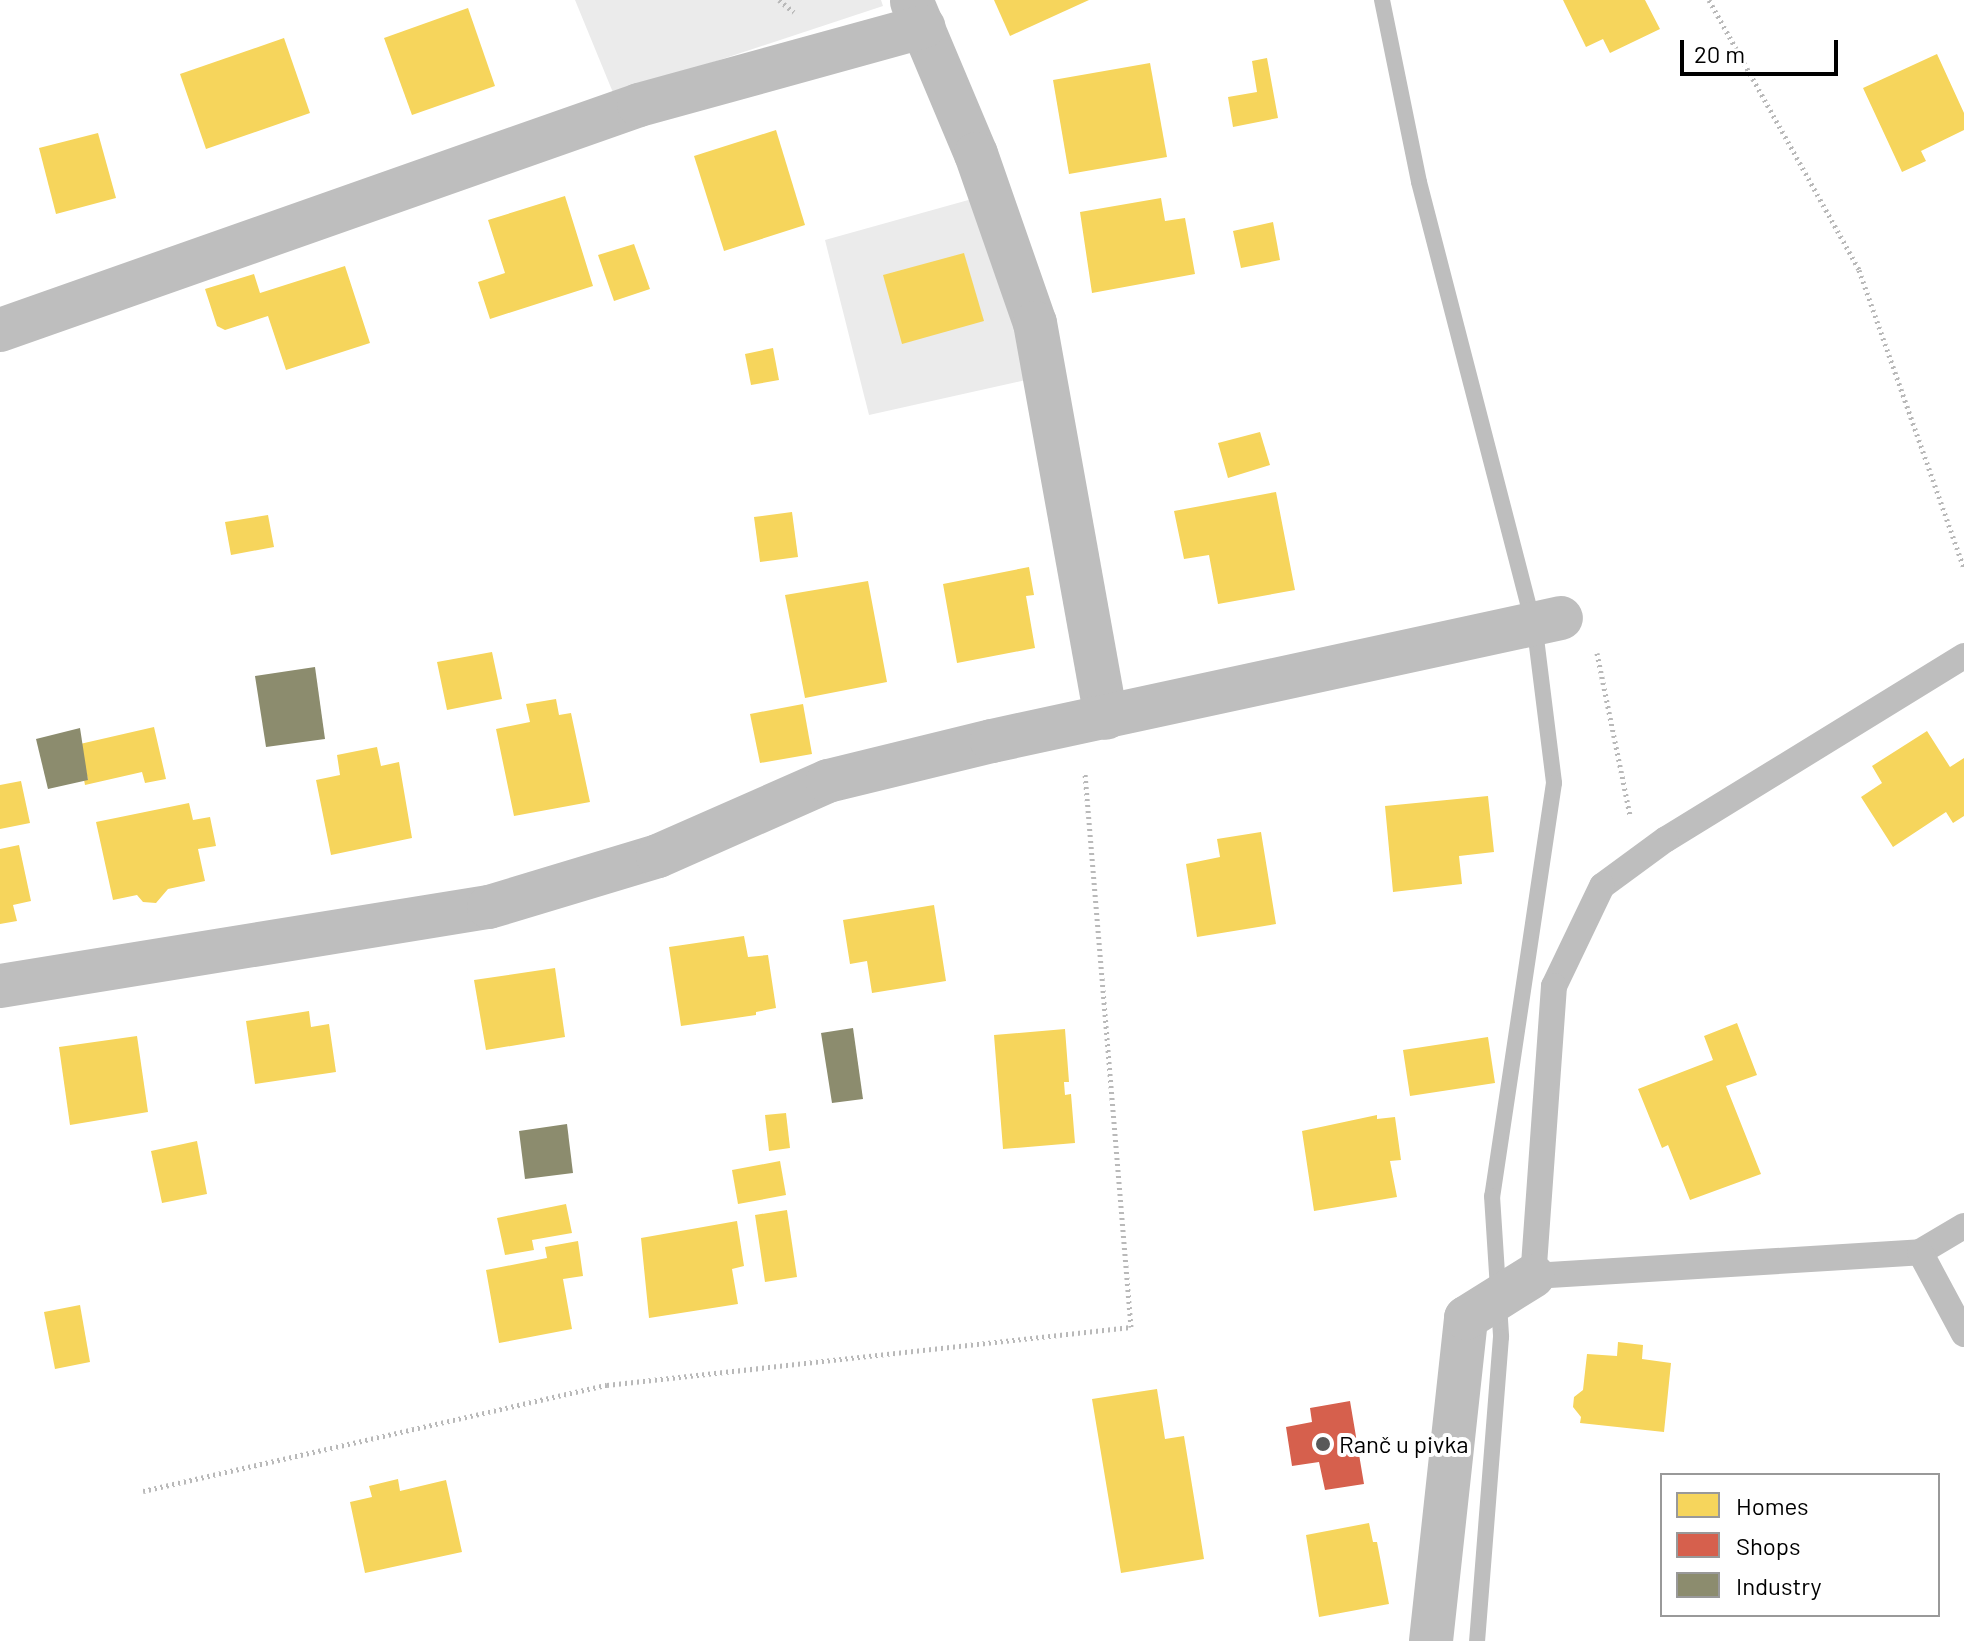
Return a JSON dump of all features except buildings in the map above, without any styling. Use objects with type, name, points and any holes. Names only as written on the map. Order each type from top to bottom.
[{"type":"street","points":[[0,330],[639,105],[917,13],[976,154],[1035,323],[1093,721]]},
{"type":"street","points":[[0,986],[489,907],[658,856],[828,781],[1561,618]]},
{"type":"street","points":[[1431,1641],[1466,1318],[1533,1276]]},
{"type":"lane","points":[[1964,656],[1636,860],[1602,886],[1554,986],[1533,1276],[1920,1252],[1964,1226]]},
{"type":"lane","points":[[1920,1252],[1964,1334]]},
{"type":"path","points":[[1709,0],[1859,270],[1964,568]]},
{"type":"path","points":[[1561,618],[1591,630],[1620,755],[1636,860]]},
{"type":"path","points":[[143,1491],[607,1385],[1131,1327],[1093,721]]},
{"type":"shaded area","points":[[575,0],[881,0],[883,6],[614,95]]},
{"type":"shaded area","points":[[972,199],[1017,330],[1026,380],[869,415],[825,240]]},
{"type":"waterway","points":[[1382,0],[1419,182],[1535,630],[1554,783],[1492,1196],[1501,1337],[1477,1641]]},
{"type":"place","name":"Ranč u pivka","points":[[1323,1444]]}]
